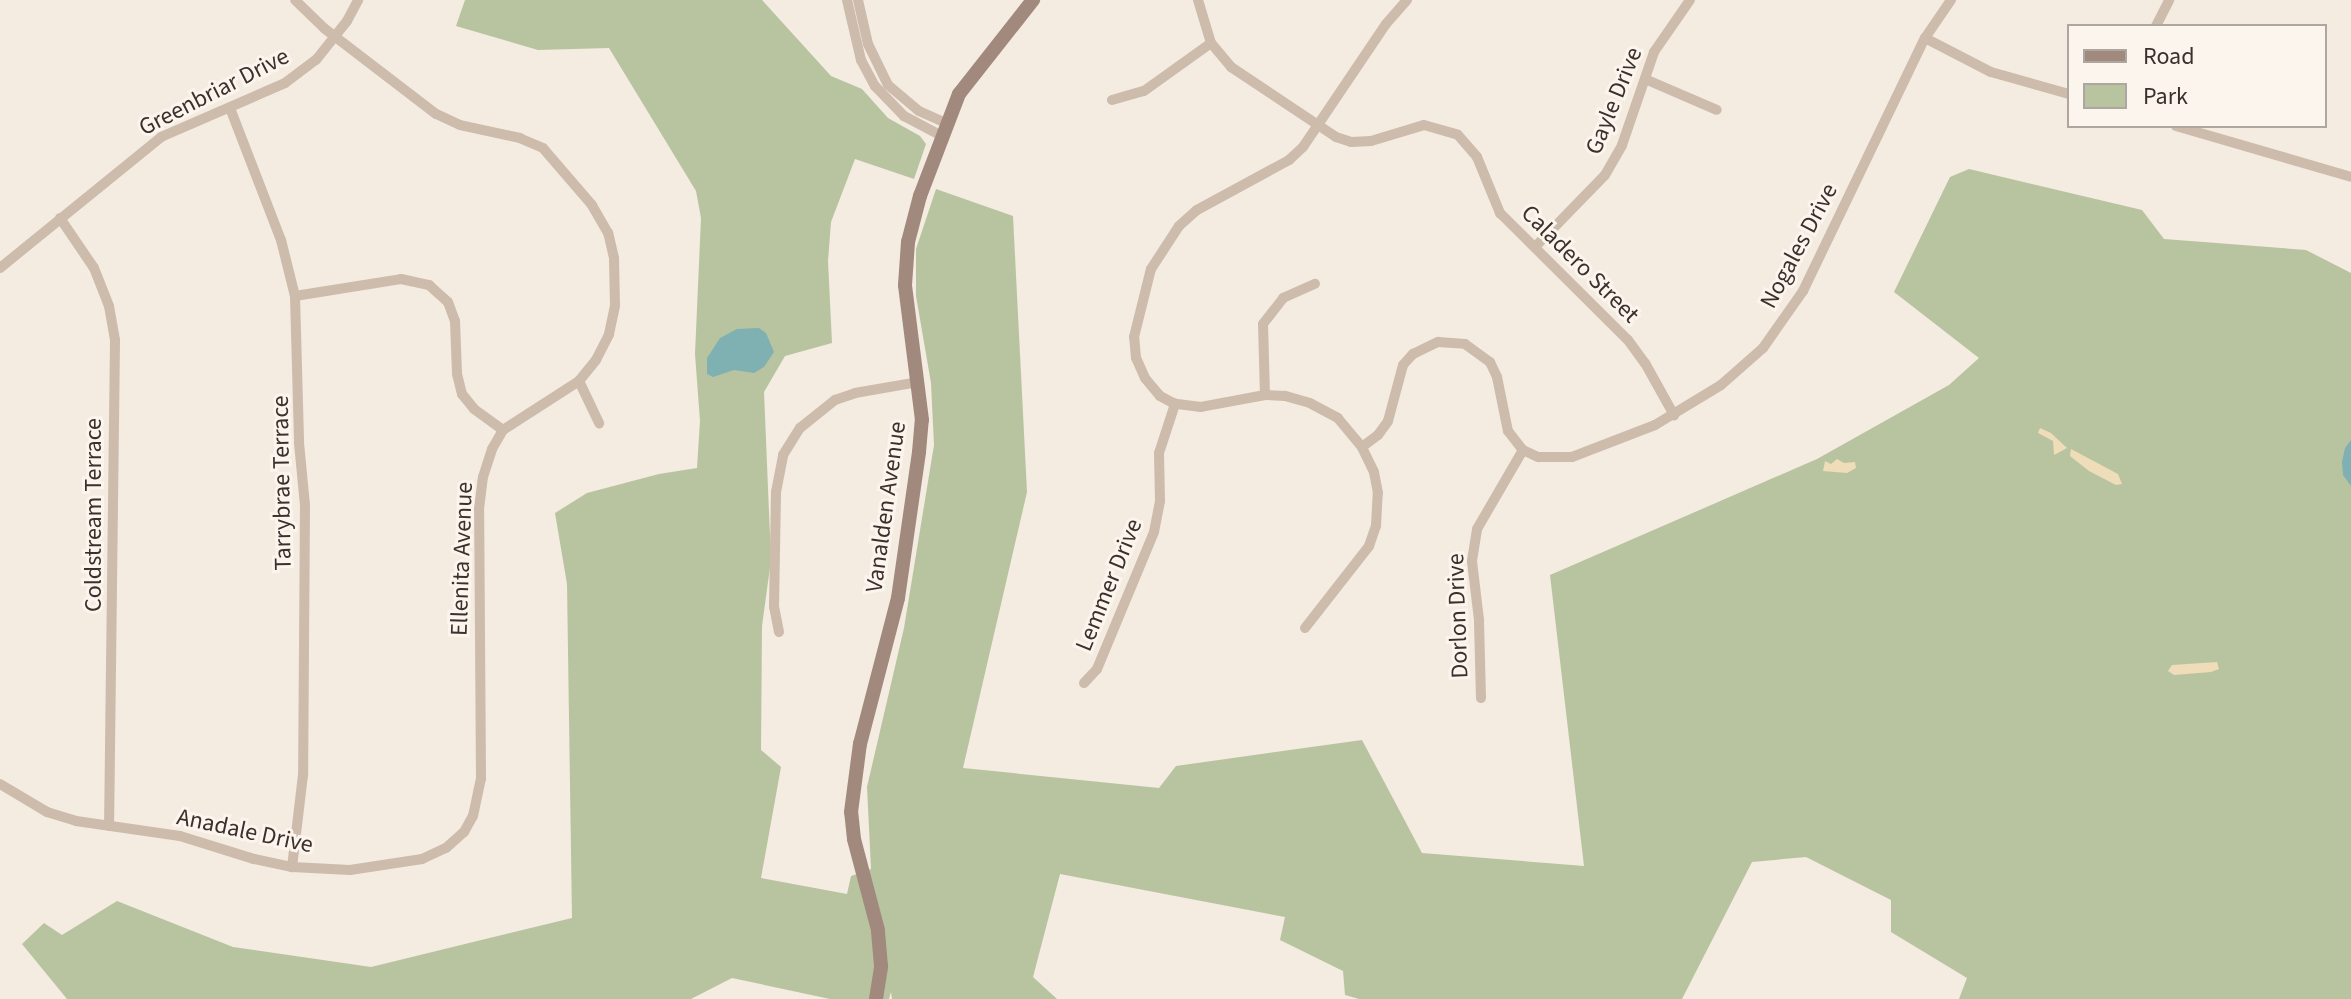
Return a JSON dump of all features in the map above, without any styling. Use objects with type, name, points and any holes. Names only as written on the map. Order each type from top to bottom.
[{"type":"main road","name":"Vanalden Avenue","points":[[876,999],[881,966],[878,930],[854,839],[854,777],[898,598],[922,420],[905,285],[908,242],[944,129],[968,80],[1033,0]]},
{"type":"street","points":[[295,0],[436,114],[460,125],[520,138],[543,148],[592,205],[611,246],[615,306],[609,334],[589,371],[579,381],[503,430],[474,409],[462,394],[457,374],[455,321],[448,302],[429,285],[401,279],[295,296]]},
{"type":"street","name":"Greenbriar Drive","points":[[0,268],[161,137],[285,83],[316,60],[337,35],[358,0]]},
{"type":"street","points":[[847,0],[861,60],[875,86],[904,116],[944,129]]},
{"type":"street","points":[[858,0],[868,44],[888,85],[944,129]]},
{"type":"street","name":"Caladero Street","points":[[1198,0],[1211,43],[1231,67],[1318,125],[1351,142],[1371,141],[1424,125],[1458,135],[1477,157],[1500,213],[1628,340],[1645,363],[1674,415]]},
{"type":"street","points":[[1305,628],[1361,561],[1373,536],[1378,493],[1374,472],[1362,447],[1338,418],[1310,403],[1265,395],[1201,407],[1175,404],[1160,396],[1145,378],[1136,358],[1134,337],[1151,269],[1179,226],[1197,210],[1289,160],[1318,125],[1386,24],[1407,0]]},
{"type":"street","name":"Nogales Drive","points":[[1523,450],[1538,457],[1572,457],[1674,415],[1743,367],[1763,348],[1792,309],[1925,38],[1951,0]]},
{"type":"street","points":[[2157,24],[2169,0]]},
{"type":"street","name":"Gayle Drive","points":[[1535,247],[1605,175],[1622,145],[1664,33],[1683,3]]},
{"type":"street","points":[[1925,38],[1991,72],[2067,93]]},
{"type":"street","points":[[1112,100],[1144,91],[1211,43]]},
{"type":"street","points":[[1645,79],[1717,110]]},
{"type":"street","name":"Tarrybrae Terrace","points":[[230,108],[281,240],[295,296],[299,443],[305,505],[303,775],[292,867]]},
{"type":"street","points":[[2183,128],[2351,177]]},
{"type":"street","name":"Coldstream Terrace","points":[[60,218],[94,268],[109,306],[115,340],[109,826]]},
{"type":"street","points":[[1265,395],[1263,324],[1283,298],[1315,284]]},
{"type":"street","points":[[1362,447],[1378,435],[1388,421],[1398,378],[1413,354],[1424,346],[1452,341],[1479,351],[1490,362],[1497,377],[1508,431],[1523,450]]},
{"type":"street","points":[[579,381],[599,423]]},
{"type":"street","points":[[779,632],[774,607],[776,492],[783,455],[800,428],[835,400],[855,393],[919,382]]},
{"type":"street","name":"Lemmer Drive","points":[[1084,683],[1097,669],[1154,532],[1160,501],[1159,453],[1175,404]]},
{"type":"street","name":"Ellenita Avenue","points":[[473,816],[481,779],[479,509],[492,449],[503,430]]},
{"type":"street","name":"Dorlon Drive","points":[[1481,698],[1479,620],[1472,561],[1477,529],[1523,450]]},
{"type":"street","name":"Anadale Drive","points":[[0,784],[47,812],[109,826],[191,838],[254,859],[292,867],[350,870],[422,859],[446,848],[464,832],[473,816]]},
{"type":"green space","points":[[465,0],[762,0],[831,76],[862,89],[888,118],[920,136],[926,144],[914,179],[855,159],[831,222],[828,261],[832,343],[785,356],[764,392],[771,560],[762,626],[761,750],[781,767],[761,878],[847,894],[851,876],[871,869],[867,787],[904,628],[934,445],[931,383],[916,296],[916,249],[936,189],[1013,216],[1027,492],[963,768],[1159,788],[1176,766],[1362,740],[1422,853],[1584,866],[1550,575],[1817,459],[1949,385],[1979,358],[1894,292],[1950,177],[1969,169],[2142,210],[2164,239],[2306,250],[2351,273],[2351,999],[1959,999],[1967,978],[1891,932],[1891,900],[1806,857],[1752,862],[1682,999],[1359,999],[1345,995],[1343,971],[1280,940],[1285,917],[1060,874],[1033,977],[1057,999],[892,999],[891,992],[889,999],[830,999],[732,978],[691,999],[67,999],[22,944],[44,923],[62,935],[117,901],[233,947],[371,967],[572,918],[567,584],[555,513],[587,493],[659,474],[697,468],[700,421],[695,354],[701,218],[696,191],[609,48],[538,50],[456,26]]},
{"type":"sand","points":[[2040,428],[2051,433],[2067,448],[2054,455],[2053,441],[2038,433]]},
{"type":"sand","points":[[2071,449],[2118,474],[2122,484],[2116,485],[2089,471],[2070,456]]},
{"type":"sand","points":[[1837,459],[1844,463],[1855,462],[1856,468],[1847,473],[1823,471],[1825,461],[1831,464]]},
{"type":"sand","points":[[2217,662],[2219,669],[2211,672],[2174,675],[2168,671],[2172,665]]},
{"type":"water","points":[[759,328],[766,333],[774,352],[764,367],[754,373],[734,370],[713,377],[707,374],[707,358],[720,338],[737,329]]},
{"type":"water","points":[[2351,440],[2351,486],[2343,475],[2342,462],[2345,448]]}]
